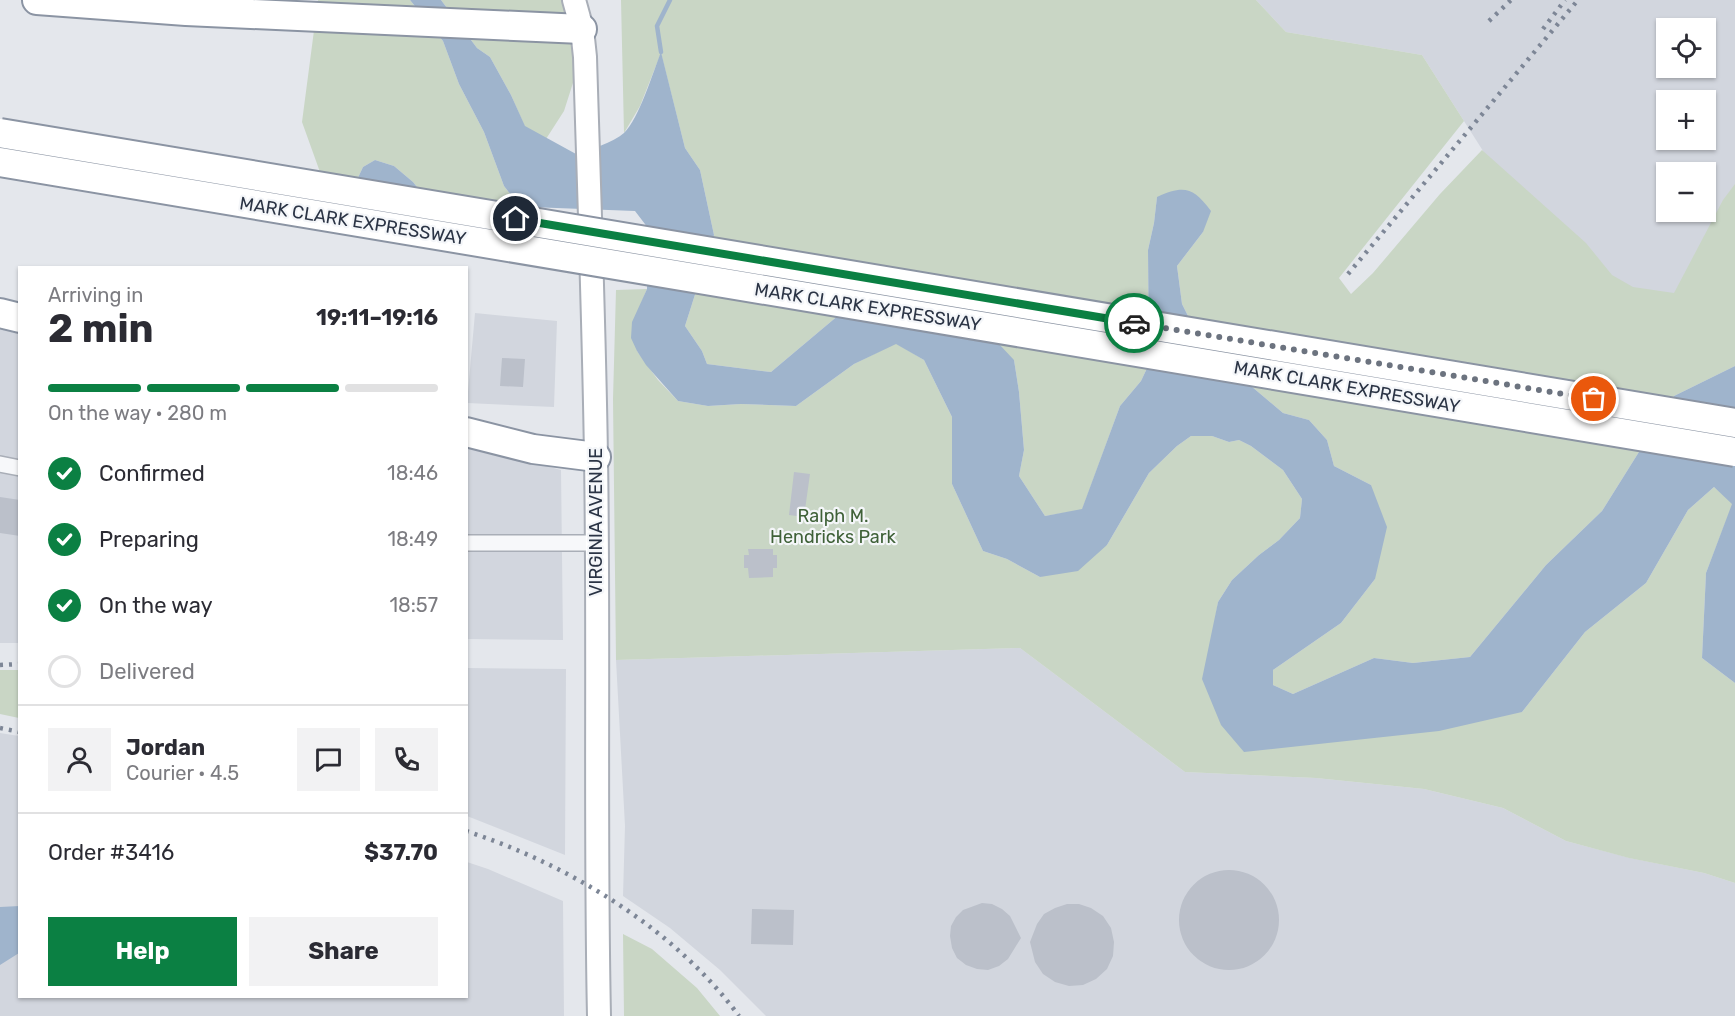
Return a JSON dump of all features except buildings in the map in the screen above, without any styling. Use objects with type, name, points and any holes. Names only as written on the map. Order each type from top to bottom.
[{"type":"highway","points":[[37,0],[186,11],[582,29]]},
{"type":"highway","name":"MARK CLARK EXPRESSWAY","points":[[0,133],[1735,423]]},
{"type":"highway","name":"MARK CLARK EXPRESSWAY","points":[[0,162],[1735,452]]},
{"type":"highway","points":[[0,313],[18,318]]},
{"type":"highway","points":[[468,432],[533,448],[596,457]]},
{"type":"main road","name":"VIRGINIA AVENUE","points":[[574,0],[582,29],[585,57],[596,457],[598,686],[596,890],[599,1016]]},
{"type":"main road","name":"VIRGINIA AVENUE","points":[[582,29],[591,0]]},
{"type":"street","points":[[0,464],[18,468]]},
{"type":"street","points":[[468,543],[596,543]]},
{"type":"shaded area","points":[[1256,0],[1735,0],[1735,366],[1593,324],[1422,55],[1286,32]]},
{"type":"shaded area","points":[[475,313],[557,321],[554,407],[468,403]]},
{"type":"shaded area","points":[[0,329],[18,334],[18,643],[0,643]]},
{"type":"shaded area","points":[[468,446],[561,470],[563,640],[468,639]]},
{"type":"shaded area","points":[[1020,648],[1185,772],[1316,778],[1424,789],[1503,808],[1566,841],[1630,858],[1704,873],[1735,883],[1735,1016],[766,1016],[720,970],[670,928],[623,896],[625,826],[616,660]]},
{"type":"shaded area","points":[[468,668],[566,669],[565,855],[468,816]]},
{"type":"shaded area","points":[[0,733],[18,736],[18,998],[468,998],[468,862],[563,901],[564,1016],[0,1016]]},
{"type":"green space","points":[[318,0],[410,0],[443,41],[459,84],[484,132],[504,186],[515,200],[530,207],[499,237],[469,247],[421,243],[374,218],[325,186],[302,122]],"holes":[[[375,160],[394,166],[413,182],[451,230],[430,228],[392,214],[371,201],[356,182],[363,167]]]},
{"type":"green space","points":[[441,0],[583,0],[587,39],[564,111],[546,139],[525,127],[490,57],[477,48]]},
{"type":"green space","points":[[621,0],[1256,0],[1286,32],[1422,55],[1464,121],[1339,278],[1351,294],[1373,273],[1440,194],[1482,150],[1586,243],[1612,275],[1633,287],[1674,293],[1711,222],[1716,222],[1716,213],[1723,200],[1735,184],[1735,366],[1674,396],[1602,511],[1546,565],[1470,657],[1413,663],[1374,658],[1293,694],[1273,685],[1273,670],[1341,623],[1375,579],[1371,485],[1334,466],[1327,440],[1309,420],[1283,413],[1224,359],[1202,344],[1182,304],[1177,266],[1203,232],[1157,197],[1148,250],[1149,364],[1141,381],[1120,406],[1082,510],[1045,516],[1019,476],[1024,450],[1014,360],[840,314],[771,372],[707,364],[702,351],[685,326],[714,235],[700,170],[685,148],[661,53],[640,106],[624,133]]},
{"type":"green space","name":"Ralph M. Hendricks Park","points":[[647,289],[640,306],[637,351],[658,380],[678,401],[708,406],[741,404],[796,406],[854,364],[896,343],[924,360],[952,417],[952,484],[983,551],[1007,559],[1040,577],[1107,545],[1149,473],[1191,436],[1212,436],[1229,442],[1239,440],[1251,446],[1283,470],[1302,499],[1300,518],[1279,540],[1232,580],[1218,602],[1213,631],[1221,725],[1522,712],[1585,632],[1646,583],[1688,510],[1714,487],[1733,503],[1706,573],[1702,658],[1735,683],[1735,883],[1704,873],[1629,858],[1566,841],[1503,808],[1424,789],[1316,778],[1185,772],[1020,648],[616,660],[613,399],[616,290]]},
{"type":"green space","points":[[0,670],[18,670],[18,718],[0,714]]},
{"type":"green space","points":[[623,934],[652,949],[697,988],[720,1016],[624,1016]]},
{"type":"water","points":[[410,0],[441,0],[477,48],[490,57],[525,126],[576,154],[614,140],[630,126],[661,52],[685,148],[700,170],[714,235],[685,326],[702,351],[707,364],[771,372],[840,314],[856,270],[950,299],[982,326],[1014,360],[1024,450],[1019,476],[1045,516],[1082,509],[1120,406],[1141,381],[1149,364],[1148,250],[1157,197],[1174,191],[1187,190],[1199,197],[1211,211],[1203,232],[1177,266],[1182,304],[1202,344],[1224,359],[1283,413],[1309,420],[1327,440],[1334,466],[1371,485],[1387,527],[1375,579],[1341,623],[1273,670],[1273,685],[1293,694],[1374,658],[1413,663],[1470,657],[1546,565],[1602,511],[1674,396],[1735,366],[1735,683],[1702,658],[1706,573],[1732,504],[1714,487],[1688,510],[1646,583],[1585,632],[1522,712],[1439,731],[1244,752],[1221,725],[1202,679],[1218,602],[1232,580],[1279,540],[1300,518],[1302,499],[1283,470],[1251,446],[1239,440],[1229,442],[1212,436],[1191,436],[1149,473],[1107,545],[1078,571],[1040,577],[1007,559],[983,551],[952,484],[952,417],[924,360],[896,344],[854,364],[796,406],[741,404],[708,406],[678,401],[646,365],[631,338],[632,322],[647,289],[648,228],[635,211],[530,207],[515,200],[504,186],[484,132],[459,84],[443,41]]},
{"type":"water","points":[[375,160],[394,166],[413,182],[451,230],[411,219],[386,209],[365,193],[356,182],[363,167]]},
{"type":"water","points":[[18,906],[18,954],[0,965],[0,907]]},
{"type":"waterway","points":[[661,52],[657,26],[670,0]]},
{"type":"railway","points":[[1489,21],[1511,0]]},
{"type":"railway","points":[[1543,29],[1565,0]]},
{"type":"railway","points":[[1348,274],[1578,0]]},
{"type":"railway","points":[[0,665],[18,664]]},
{"type":"railway","points":[[0,728],[18,732]]},
{"type":"railway","points":[[468,832],[543,862],[617,903],[684,955],[713,984],[739,1016]]},
{"type":"way so far","points":[[1134,323],[1594,399]]},
{"type":"route","points":[[516,219],[1134,323]]}]
